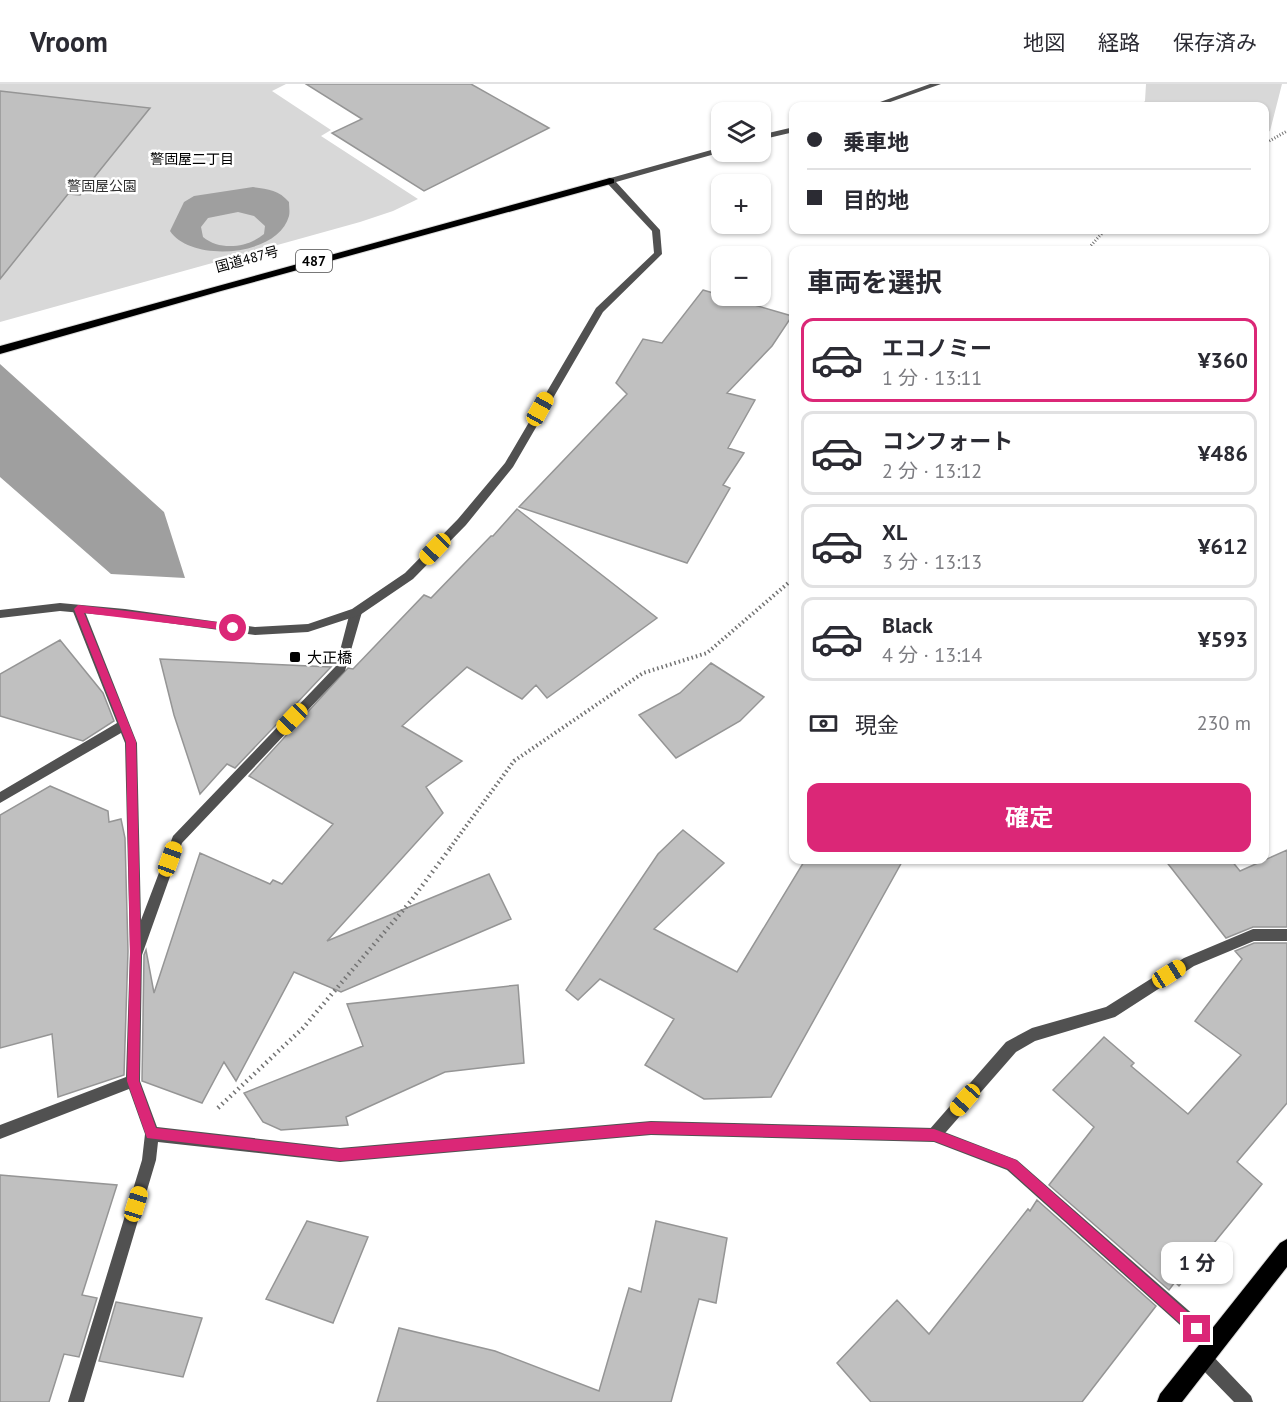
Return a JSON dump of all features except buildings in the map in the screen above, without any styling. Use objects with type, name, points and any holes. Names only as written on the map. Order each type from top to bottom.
[{"type":"highway","name":"国道487号","points":[[0,350],[610,181]]},
{"type":"highway","points":[[1168,1402],[1287,1250]]},
{"type":"street","points":[[885,102],[937,84]]},
{"type":"street","points":[[771,135],[789,130]]},
{"type":"street","points":[[0,614],[60,607],[255,631],[308,628],[356,612],[409,576],[462,522],[508,465],[598,310],[658,254],[656,230],[610,181],[711,152]]},
{"type":"street","points":[[76,1402],[149,1160],[152,1134],[133,1081],[135,955],[131,742],[78,609]]},
{"type":"street","points":[[135,955],[177,840],[341,668],[356,612]]},
{"type":"street","points":[[0,798],[124,725]]},
{"type":"street","points":[[934,1135],[1011,1047],[1032,1035],[1110,1012],[1189,962],[1253,935],[1287,935]]},
{"type":"street","points":[[0,1132],[133,1081]]},
{"type":"street","points":[[152,1134],[340,1155],[651,1128],[934,1135],[1012,1165],[1208,1351],[1245,1402]]},
{"type":"path","points":[[1269,141],[1287,131]]},
{"type":"path","points":[[1091,246],[1101,234]]},
{"type":"path","points":[[186,1137],[303,1028],[410,902],[514,761],[643,673],[707,653],[789,582]]},
{"type":"green space","name":"警固屋公園","points":[[0,84],[286,84],[272,91],[331,130],[321,136],[418,199],[393,211],[360,222],[0,322]]},
{"type":"green space","points":[[1146,84],[1282,84],[1269,131],[1269,102],[1145,101]]},
{"type":"shaded area","points":[[253,187],[268,189],[289,202],[289,216],[282,230],[269,240],[252,247],[233,251],[196,248],[181,241],[170,231],[184,202],[194,196]],"holes":[[[238,212],[254,216],[265,226],[264,234],[250,242],[225,246],[203,237],[201,227],[208,218]]]},
{"type":"shaded area","points":[[0,364],[164,512],[185,578],[111,574],[0,477]]},
{"type":"place","name":"大正橋","points":[[295,657]]},
{"type":"district","name":"警固屋二丁目","points":[[192,159]]},
{"type":"route","points":[[233,628],[78,609],[131,742],[135,955],[133,1081],[152,1134],[340,1155],[651,1128],[934,1135],[1012,1165],[1197,1329]]}]
